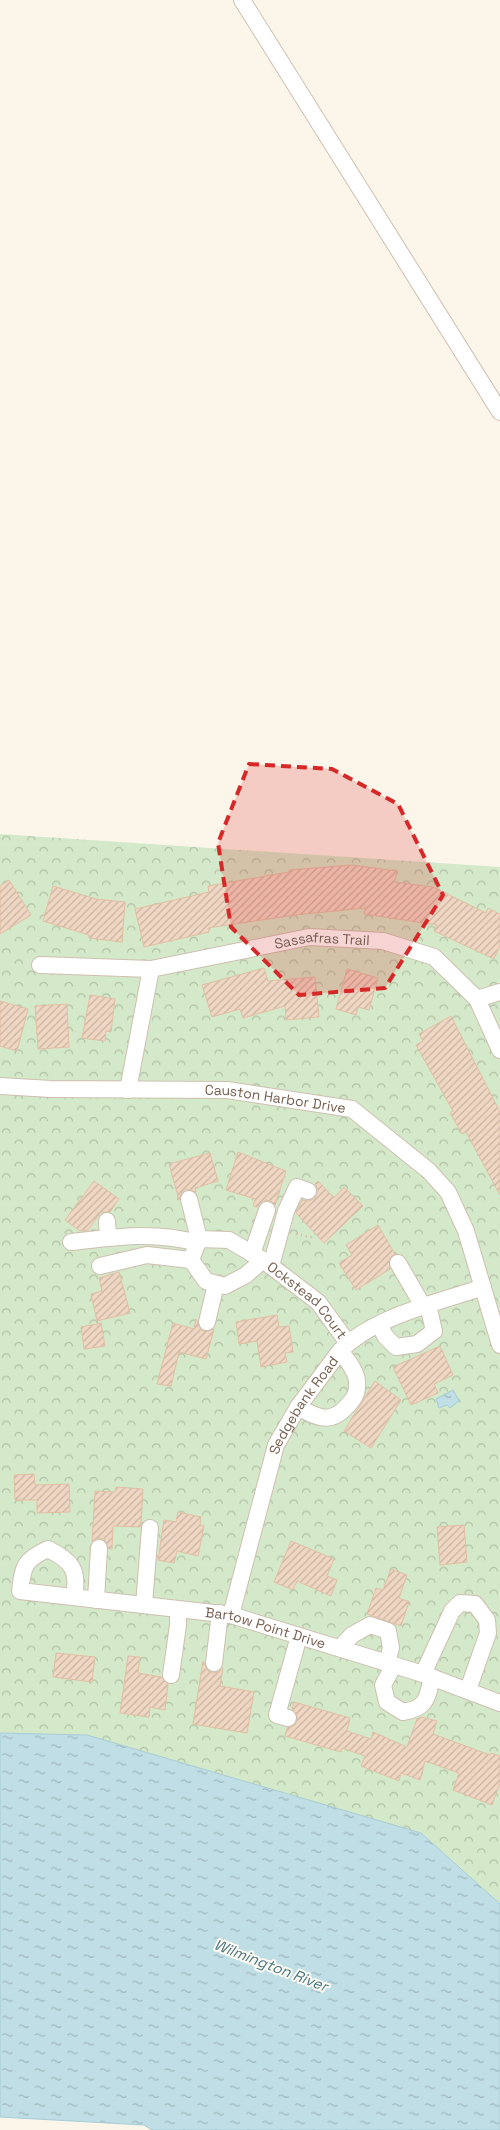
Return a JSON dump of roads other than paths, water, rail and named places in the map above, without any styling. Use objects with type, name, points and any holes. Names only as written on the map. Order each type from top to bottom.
[{"type":"street","points":[[242,0],[500,412]]},
{"type":"street","name":"Sassafras Trail","points":[[40,965],[151,969],[309,937],[383,941],[434,957],[477,999],[500,1050]]},
{"type":"street","points":[[128,1090],[151,969]]},
{"type":"street","points":[[477,999],[500,992]]},
{"type":"street","name":"Causton Harbor Drive","points":[[0,1086],[128,1090],[226,1090],[352,1109],[429,1172],[448,1192],[466,1231],[500,1345]]},
{"type":"street","points":[[262,1260],[280,1231],[286,1211],[297,1187],[308,1191]]},
{"type":"street","points":[[189,1199],[199,1241],[191,1260]]},
{"type":"street","points":[[262,1260],[267,1210]]},
{"type":"street","points":[[107,1222],[108,1238]]},
{"type":"street","name":"Ockstead Court","points":[[71,1242],[108,1238],[170,1236],[199,1241],[228,1240],[262,1260],[318,1302],[344,1347],[357,1380],[356,1397],[342,1413],[333,1418],[314,1416],[298,1407]]},
{"type":"street","points":[[100,1266],[147,1255],[191,1260],[206,1281],[216,1284],[207,1322]]},
{"type":"street","name":"Ockstead Court","points":[[216,1284],[225,1286],[246,1274],[262,1260]]},
{"type":"street","points":[[380,1325],[384,1336],[396,1347],[417,1344],[434,1332],[425,1306],[398,1263]]},
{"type":"street","name":"Sedgebank Road","points":[[214,1663],[225,1614],[276,1445],[298,1407],[344,1347],[402,1312],[483,1287]]},
{"type":"street","points":[[144,1605],[150,1528]]},
{"type":"street","points":[[96,1600],[99,1548]]},
{"type":"street","name":"Bartow Point Drive","points":[[74,1597],[77,1578],[66,1558],[48,1549],[30,1557],[23,1571],[20,1591],[225,1614],[390,1664],[468,1690],[500,1703]]},
{"type":"street","points":[[340,1648],[352,1635],[370,1625],[388,1631],[391,1648],[390,1664],[383,1685],[387,1702],[395,1709],[403,1712],[421,1707],[427,1699],[427,1676],[452,1610],[460,1603],[475,1604],[494,1626],[488,1633],[468,1690]]},
{"type":"street","points":[[171,1675],[178,1625],[178,1609]]},
{"type":"street","points":[[288,1718],[277,1715],[299,1636]]},
{"type":"water","points":[[453,1390],[459,1401],[450,1408],[447,1405],[439,1408],[436,1399]]},
{"type":"water","name":"Wilmington River","points":[[0,1733],[87,1735],[421,1833],[500,1904],[500,2130],[152,2130],[144,2125],[0,2117]]}]
